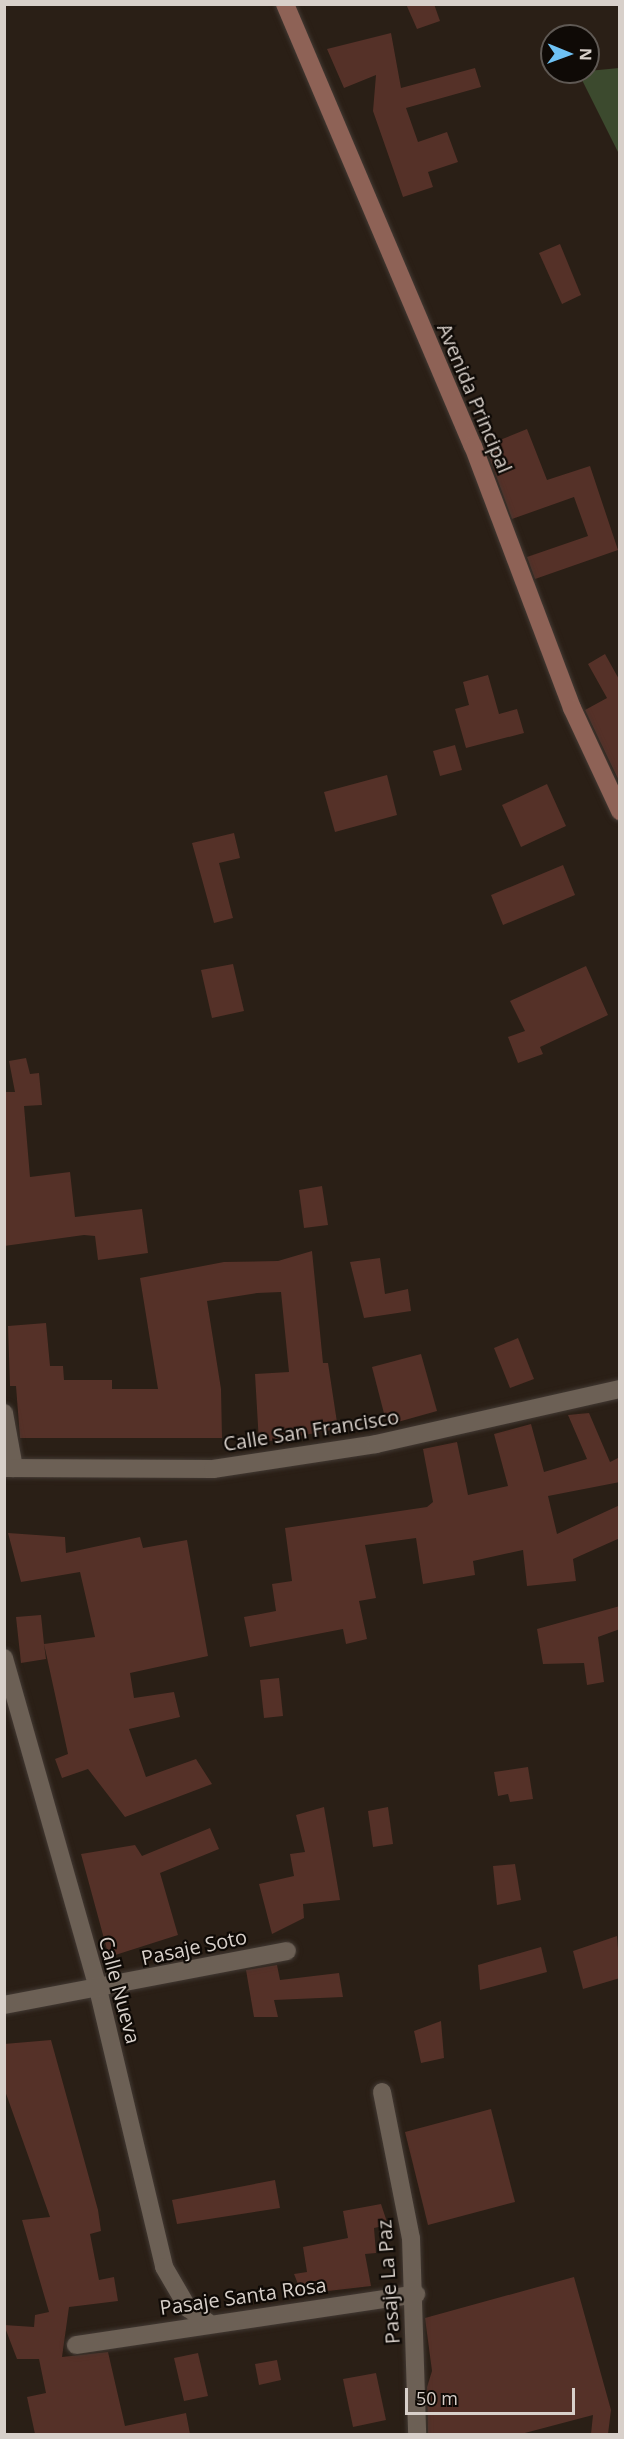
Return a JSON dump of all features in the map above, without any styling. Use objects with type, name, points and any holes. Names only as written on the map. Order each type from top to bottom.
[{"type":"main road","name":"Avenida Principal","points":[[285,4],[472,446],[572,708],[620,811]]},
{"type":"street","name":"Calle San Francisco","points":[[9,1468],[213,1469],[376,1444],[620,1389]]},
{"type":"street","points":[[4,1413],[9,1468]]},
{"type":"street","name":"Calle Nueva","points":[[4,1658],[98,1989],[164,2266],[188,2308],[207,2322]]},
{"type":"street","name":"Pasaje Soto","points":[[4,2005],[98,1989],[286,1951]]},
{"type":"street","name":"Pasaje La Paz","points":[[382,2092],[411,2238],[416,2294],[417,2434]]},
{"type":"street","name":"Pasaje Santa Rosa","points":[[76,2345],[207,2322],[416,2294]]},
{"type":"green space","points":[[620,68],[619,154],[584,84],[600,84],[600,70]]},
{"type":"building","points":[[406,4],[434,4],[440,21],[417,29]]},
{"type":"building","points":[[391,33],[401,88],[475,68],[481,87],[406,108],[418,142],[447,132],[458,162],[428,172],[433,187],[403,197],[373,111],[376,75],[344,88],[327,49]]},
{"type":"building","points":[[560,244],[581,295],[562,304],[539,253]]},
{"type":"building","points":[[527,429],[547,480],[590,466],[618,550],[535,579],[527,557],[588,536],[574,497],[512,519],[485,446]]},
{"type":"building","points":[[605,654],[620,681],[620,783],[585,710],[607,698],[588,664]]},
{"type":"building","points":[[488,675],[499,714],[517,709],[524,733],[466,748],[455,709],[469,705],[463,682]]},
{"type":"building","points":[[455,745],[462,770],[440,776],[433,751]]},
{"type":"building","points":[[387,775],[397,815],[335,832],[324,792]]},
{"type":"building","points":[[547,784],[566,826],[521,847],[502,805]]},
{"type":"building","points":[[234,833],[240,858],[219,863],[233,918],[214,923],[192,843]]},
{"type":"building","points":[[563,865],[575,895],[503,925],[491,895]]},
{"type":"building","points":[[233,964],[244,1011],[212,1018],[201,970]]},
{"type":"building","points":[[586,966],[608,1015],[540,1047],[543,1054],[518,1063],[508,1037],[525,1031],[510,1001]]},
{"type":"building","points":[[26,1058],[30,1074],[39,1073],[42,1105],[24,1106],[30,1177],[70,1172],[75,1217],[142,1209],[148,1253],[98,1260],[95,1236],[84,1235],[4,1246],[4,1092],[15,1092],[9,1061]]},
{"type":"building","points":[[322,1186],[328,1225],[304,1228],[299,1190]]},
{"type":"building","points":[[312,1251],[323,1363],[328,1363],[338,1429],[259,1443],[255,1374],[289,1372],[281,1292],[257,1293],[207,1301],[221,1389],[222,1438],[20,1438],[16,1386],[10,1386],[8,1326],[46,1323],[50,1366],[63,1366],[64,1380],[112,1380],[112,1389],[158,1389],[140,1278],[224,1262],[278,1261]]},
{"type":"building","points":[[380,1258],[385,1294],[408,1289],[411,1311],[364,1318],[350,1262]]},
{"type":"building","points":[[518,1338],[534,1379],[510,1388],[494,1348]]},
{"type":"building","points":[[421,1354],[437,1411],[387,1425],[372,1367]]},
{"type":"building","points":[[589,1413],[610,1462],[620,1457],[620,1482],[548,1496],[557,1534],[620,1505],[620,1538],[573,1559],[576,1581],[527,1586],[523,1550],[473,1561],[475,1575],[423,1584],[416,1538],[365,1545],[376,1598],[359,1601],[367,1639],[346,1644],[343,1629],[250,1647],[244,1617],[276,1611],[272,1584],[292,1581],[285,1528],[427,1507],[433,1502],[423,1449],[457,1442],[468,1495],[508,1486],[494,1434],[531,1424],[544,1472],[587,1459],[568,1415]]},
{"type":"building","points":[[8,1533],[65,1537],[66,1553],[140,1537],[143,1548],[187,1540],[208,1656],[130,1673],[134,1698],[174,1692],[180,1717],[129,1729],[146,1777],[196,1759],[212,1784],[125,1817],[88,1769],[62,1778],[55,1759],[68,1754],[44,1644],[95,1637],[80,1572],[21,1582]]},
{"type":"building","points":[[620,1606],[620,1629],[598,1637],[604,1682],[587,1685],[584,1663],[543,1664],[537,1629]]},
{"type":"building","points":[[41,1615],[46,1659],[21,1663],[16,1617]]},
{"type":"building","points":[[279,1678],[283,1716],[264,1718],[260,1680]]},
{"type":"building","points":[[528,1767],[533,1799],[510,1802],[508,1794],[498,1796],[494,1772]]},
{"type":"building","points":[[324,1807],[340,1900],[303,1904],[304,1918],[272,1934],[259,1884],[294,1876],[290,1854],[305,1852],[296,1815]]},
{"type":"building","points":[[388,1807],[393,1844],[373,1847],[368,1811]]},
{"type":"building","points":[[210,1828],[219,1849],[160,1873],[178,1935],[109,1957],[81,1854],[135,1845],[142,1856]]},
{"type":"building","points":[[515,1864],[521,1900],[497,1905],[493,1866]]},
{"type":"building","points":[[617,1936],[620,1978],[583,1989],[573,1951]]},
{"type":"building","points":[[541,1947],[547,1972],[480,1990],[478,1965]]},
{"type":"building","points":[[277,1965],[280,1980],[339,1973],[343,1997],[274,2000],[278,2017],[254,2017],[246,1970]]},
{"type":"building","points":[[441,2021],[444,2058],[421,2063],[414,2031]]},
{"type":"building","points":[[51,2040],[98,2210],[101,2231],[90,2234],[99,2280],[114,2277],[118,2301],[69,2307],[62,2357],[108,2352],[125,2426],[186,2413],[190,2434],[35,2434],[27,2397],[46,2393],[39,2359],[17,2359],[4,2325],[34,2327],[35,2315],[49,2312],[22,2220],[50,2217],[4,2088],[4,2044]]},
{"type":"building","points":[[491,2109],[515,2202],[428,2225],[405,2132]]},
{"type":"building","points":[[275,2180],[280,2208],[177,2224],[172,2200]]},
{"type":"building","points":[[381,2204],[388,2225],[374,2228],[376,2253],[365,2254],[371,2286],[302,2294],[294,2274],[307,2272],[303,2247],[348,2238],[343,2211]]},
{"type":"building","points":[[574,2277],[611,2410],[608,2434],[591,2434],[593,2415],[521,2434],[428,2434],[427,2387],[432,2371],[425,2318]]},
{"type":"building","points":[[198,2353],[208,2396],[184,2401],[174,2358]]},
{"type":"building","points":[[277,2360],[281,2380],[259,2385],[255,2364]]},
{"type":"building","points":[[376,2373],[386,2420],[353,2427],[343,2379]]}]
